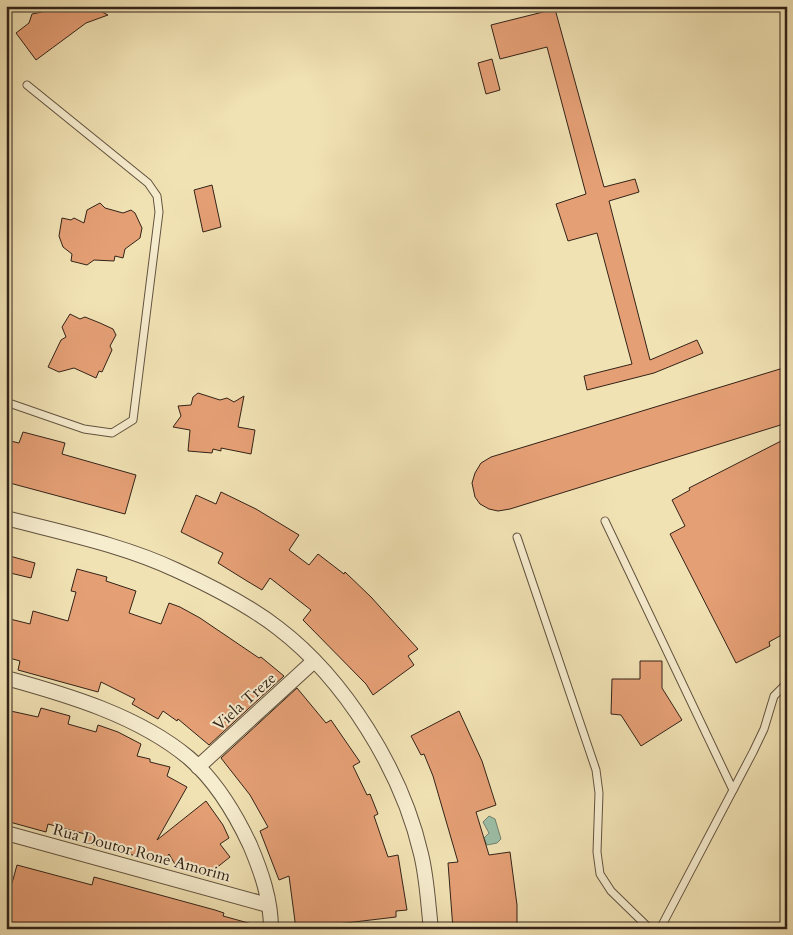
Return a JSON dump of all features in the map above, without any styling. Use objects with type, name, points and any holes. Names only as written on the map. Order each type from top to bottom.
[{"type":"street","points":[[6,518],[130,552],[175,569],[224,594],[278,628],[314,661],[358,714],[383,755],[398,787],[421,853],[430,929]]},
{"type":"street","name":"Viela Treze","points":[[198,767],[314,661]]},
{"type":"street","points":[[6,678],[120,717],[169,744],[198,767],[226,801],[243,831],[265,883],[271,929]]},
{"type":"street","name":"Rua Doutor Rone Amorim","points":[[6,833],[268,905]]},
{"type":"lane","points":[[6,402],[94,431],[112,433],[133,420],[159,212],[157,196],[148,184],[27,85]]},
{"type":"lane","points":[[606,521],[733,790]]},
{"type":"lane","points":[[517,537],[596,770],[598,793],[597,852],[600,874],[611,891],[650,929]]},
{"type":"lane","points":[[660,929],[764,729],[774,696],[787,682]]},
{"type":"shaded area","points":[[489,816],[495,819],[501,839],[497,843],[487,845],[484,838],[489,833],[483,822]]},
{"type":"building","points":[[50,6],[90,6],[108,15],[86,23],[36,60],[16,33],[29,23],[32,14],[42,12]]},
{"type":"building","points":[[555,9],[604,187],[635,179],[639,192],[609,201],[650,360],[697,340],[703,353],[654,373],[587,390],[584,376],[632,364],[597,233],[568,241],[556,204],[586,194],[547,47],[500,59],[491,25]]},
{"type":"building","points":[[492,59],[500,90],[486,94],[478,63]]},
{"type":"building","points":[[212,185],[221,227],[203,232],[194,190]]},
{"type":"building","points":[[100,203],[105,208],[123,213],[131,210],[135,213],[142,228],[140,238],[125,249],[123,258],[115,256],[114,261],[94,260],[87,265],[71,261],[72,254],[63,247],[59,236],[62,218],[71,220],[74,218],[84,223],[87,210]]},
{"type":"building","points":[[70,314],[80,319],[85,317],[100,323],[113,329],[116,335],[110,346],[112,350],[102,372],[99,371],[96,378],[74,368],[59,372],[48,367],[61,340],[66,337],[62,327]]},
{"type":"building","points":[[780,369],[787,370],[787,423],[510,509],[498,511],[489,509],[480,504],[475,497],[472,483],[475,473],[481,463],[491,457]]},
{"type":"building","points":[[198,393],[220,400],[227,398],[234,402],[244,396],[238,427],[255,430],[251,454],[221,448],[221,451],[213,449],[212,453],[188,451],[190,430],[173,427],[181,416],[178,406],[191,405],[193,397]]},
{"type":"building","points":[[23,432],[65,443],[62,454],[136,475],[125,514],[6,482],[6,440],[19,443]]},
{"type":"building","points":[[787,438],[787,632],[769,642],[770,646],[736,663],[670,534],[685,526],[672,500],[690,490],[689,488]]},
{"type":"building","points":[[221,492],[256,509],[299,535],[289,550],[309,565],[318,554],[344,574],[345,572],[371,597],[418,649],[408,656],[414,665],[373,695],[366,684],[303,620],[311,610],[270,578],[262,590],[247,581],[218,563],[223,553],[181,532],[196,495],[216,504]]},
{"type":"building","points":[[6,555],[35,563],[31,578],[6,572]]},
{"type":"building","points":[[77,569],[107,577],[106,581],[136,591],[129,613],[161,624],[169,603],[180,607],[200,618],[259,658],[261,657],[284,676],[209,745],[178,719],[177,721],[163,711],[158,719],[132,704],[135,699],[101,682],[98,692],[18,670],[20,661],[6,657],[6,618],[30,624],[33,611],[68,621],[76,592],[71,591]]},
{"type":"building","points":[[640,661],[662,661],[662,688],[682,720],[641,746],[621,715],[611,714],[612,679],[640,679]]},
{"type":"building","points":[[297,688],[326,723],[331,720],[360,762],[353,766],[367,795],[370,794],[378,814],[374,816],[388,857],[398,855],[407,910],[396,911],[396,917],[337,924],[338,929],[296,929],[289,876],[279,880],[260,831],[268,827],[250,795],[221,758]]},
{"type":"building","points":[[41,708],[70,716],[68,724],[96,732],[98,725],[118,732],[141,744],[137,756],[150,759],[150,762],[170,767],[167,776],[187,787],[157,840],[206,801],[223,825],[229,838],[220,844],[230,857],[210,873],[206,867],[199,872],[176,866],[169,854],[163,863],[83,842],[85,834],[48,824],[46,832],[6,821],[6,710],[38,717]]},
{"type":"building","points":[[459,711],[482,761],[496,805],[476,812],[489,855],[510,852],[517,905],[517,929],[453,929],[448,863],[458,862],[433,776],[424,754],[421,755],[411,736]]},
{"type":"building","points":[[17,865],[92,885],[94,877],[215,910],[224,913],[223,916],[252,924],[252,929],[6,929],[6,905]]}]
